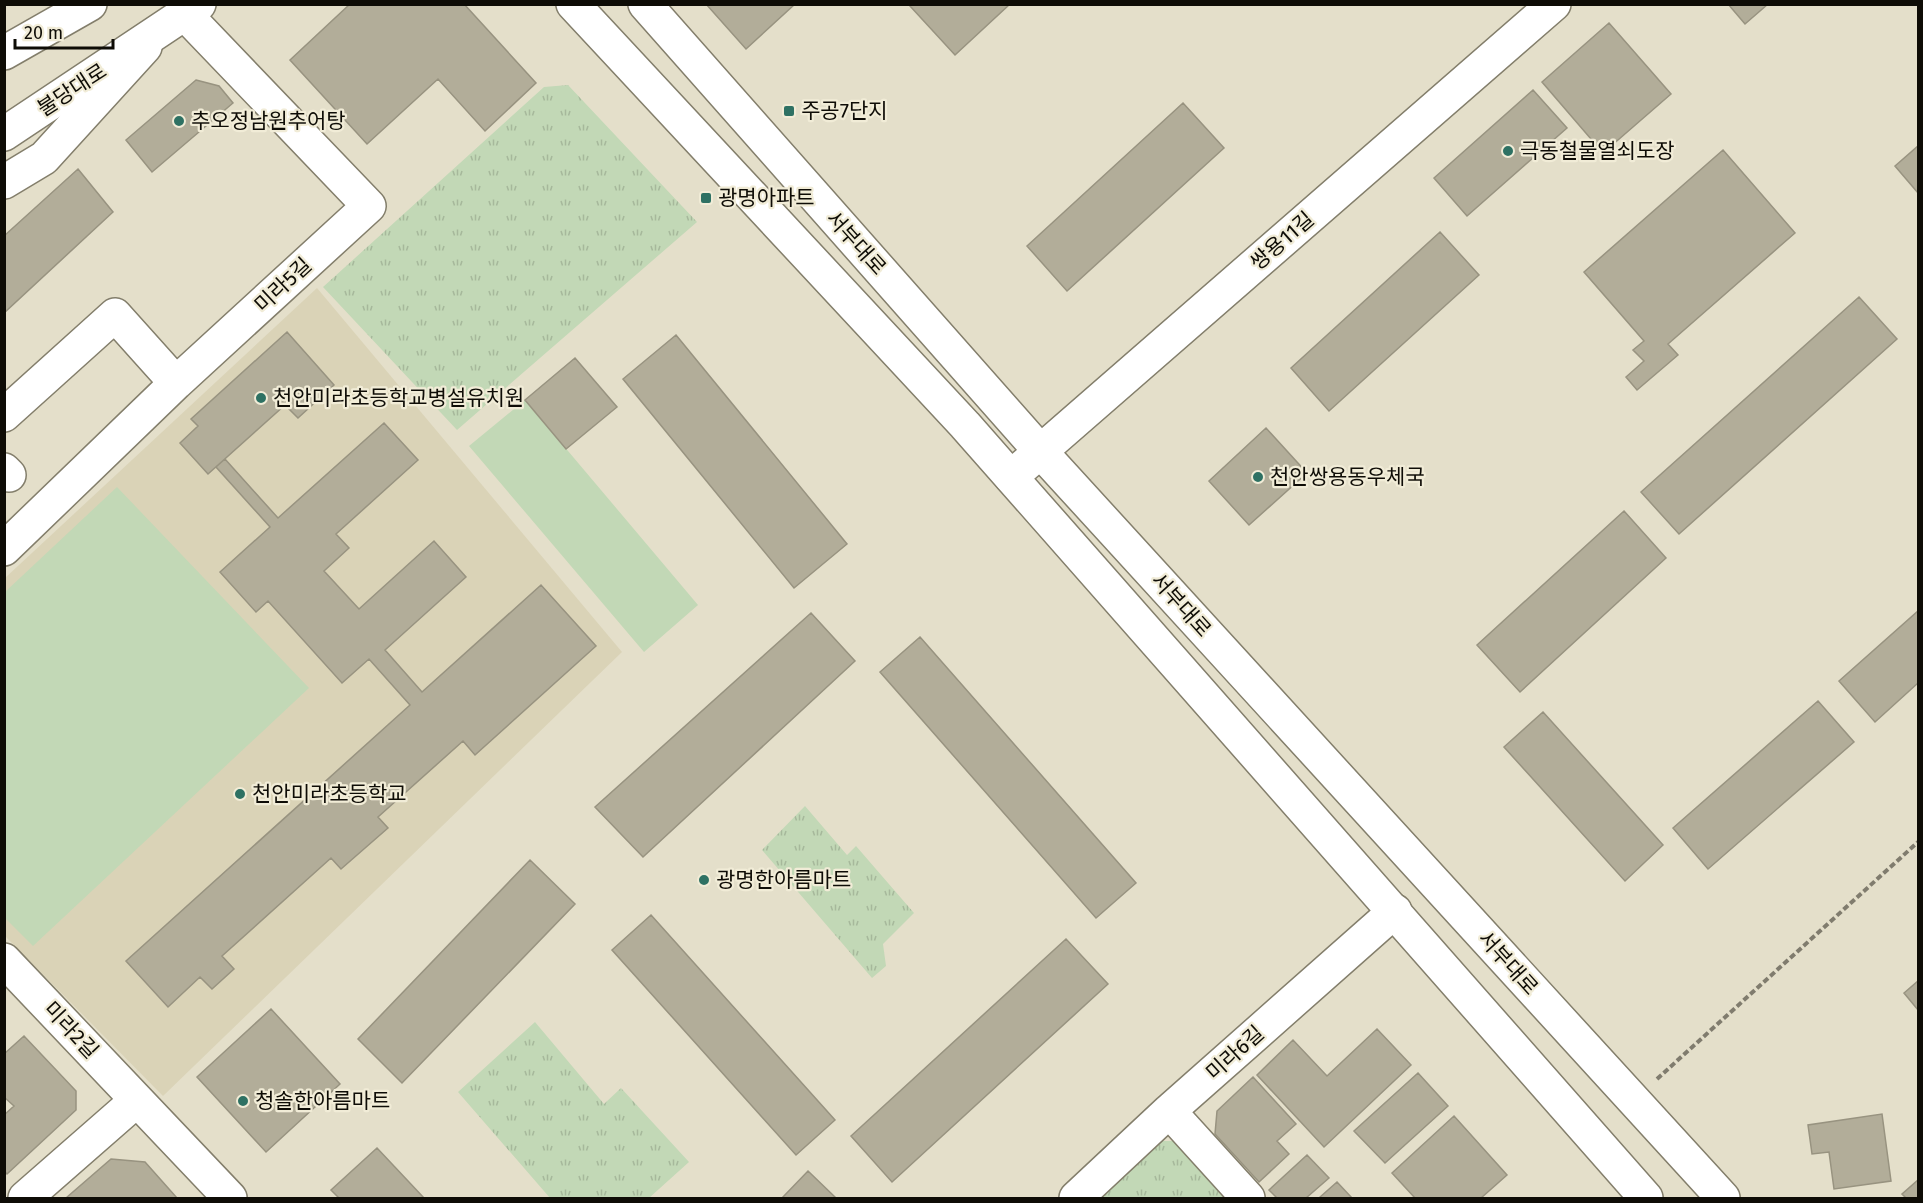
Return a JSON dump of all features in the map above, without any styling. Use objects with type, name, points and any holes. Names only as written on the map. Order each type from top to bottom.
[{"type":"main road","points":[[4,53],[90,4]]},
{"type":"main road","name":"서부대로","points":[[573,4],[1011,477],[1646,1198]]},
{"type":"main road","name":"서부대로","points":[[645,4],[1041,452],[1723,1198]]},
{"type":"main road","name":"쌍용11길","points":[[1011,477],[1554,4]]},
{"type":"main road","name":"불당대로","points":[[4,134],[192,9]]},
{"type":"main road","name":"미라5길","points":[[4,549],[176,383],[369,206],[192,9]]},
{"type":"main road","points":[[4,182],[44,158],[156,35]]},
{"type":"main road","points":[[4,415],[115,315],[176,383]]},
{"type":"main road","name":"미라6길","points":[[1076,1198],[1169,1111],[1395,911]]},
{"type":"main road","name":"미라2길","points":[[4,960],[230,1198]]},
{"type":"main road","points":[[25,1198],[137,1100]]},
{"type":"main road","points":[[1169,1111],[1248,1198]]},
{"type":"path","points":[[1634,1101],[1918,842]]},
{"type":"shaded area","name":"천안미라초등학교","points":[[317,288],[622,652],[163,1096],[5,936],[5,578]]},
{"type":"green space","points":[[568,85],[697,222],[457,430],[323,287],[544,87]]},
{"type":"green space","points":[[525,400],[698,605],[644,652],[469,446]]},
{"type":"green space","points":[[117,487],[309,688],[33,946],[5,918],[5,592]]},
{"type":"green space","points":[[805,806],[847,855],[856,846],[914,913],[883,944],[886,966],[872,978],[762,850]]},
{"type":"green space","points":[[535,1022],[604,1104],[621,1088],[689,1162],[649,1198],[550,1198],[458,1092]]},
{"type":"green space","points":[[1162,1141],[1175,1141],[1224,1198],[1098,1198]]},
{"type":"building","points":[[350,4],[464,4],[536,83],[485,131],[438,79],[367,144],[290,60]]},
{"type":"building","points":[[706,4],[795,4],[746,49]]},
{"type":"building","points":[[912,4],[1010,4],[955,55],[910,6]]},
{"type":"building","points":[[1728,4],[1768,4],[1745,24]]},
{"type":"building","points":[[1609,23],[1671,94],[1603,153],[1542,82]]},
{"type":"building","name":"추오정남원추어탕","points":[[196,80],[219,86],[233,103],[152,172],[126,140]]},
{"type":"building","points":[[1533,90],[1567,128],[1467,216],[1434,178]]},
{"type":"building","points":[[1183,103],[1224,148],[1067,291],[1027,246]]},
{"type":"building","points":[[1918,146],[1918,193],[1895,166]]},
{"type":"building","points":[[1723,150],[1795,233],[1668,344],[1678,355],[1637,390],[1626,377],[1644,361],[1633,350],[1644,341],[1584,272]]},
{"type":"building","points":[[78,169],[113,212],[4,313],[4,236]]},
{"type":"building","points":[[1440,232],[1479,275],[1329,411],[1291,368]]},
{"type":"building","points":[[1859,297],[1897,339],[1679,534],[1641,492]]},
{"type":"building","points":[[287,332],[334,385],[298,418],[285,405],[208,474],[180,443],[198,426],[191,419]]},
{"type":"building","points":[[676,335],[847,544],[794,588],[623,379]]},
{"type":"building","points":[[575,358],[617,407],[566,449],[525,400]]},
{"type":"building","points":[[384,423],[418,460],[336,534],[349,548],[324,571],[359,609],[434,541],[466,577],[385,650],[422,692],[541,585],[596,646],[475,755],[463,741],[378,817],[388,828],[341,869],[331,858],[222,956],[234,969],[212,989],[200,977],[168,1007],[126,961],[410,705],[369,659],[342,683],[268,601],[256,612],[220,572],[270,527],[216,467],[225,459],[278,518]]},
{"type":"building","name":"천안쌍용동우체국","points":[[1266,428],[1307,473],[1249,525],[1209,481]]},
{"type":"building","points":[[1624,511],[1666,558],[1520,692],[1477,645]]},
{"type":"building","points":[[1918,611],[1918,683],[1875,722],[1839,681]]},
{"type":"building","points":[[811,613],[855,661],[643,857],[595,807]]},
{"type":"building","points":[[920,637],[1136,883],[1096,918],[880,672]]},
{"type":"building","points":[[1818,701],[1854,742],[1708,869],[1673,828]]},
{"type":"building","points":[[1543,712],[1663,845],[1625,881],[1504,747]]},
{"type":"building","points":[[530,860],[575,904],[402,1083],[358,1039]]},
{"type":"building","points":[[651,915],[835,1120],[796,1155],[612,950]]},
{"type":"building","points":[[1066,939],[1108,984],[892,1182],[851,1136]]},
{"type":"building","points":[[1918,981],[1918,1010],[1904,993]]},
{"type":"building","points":[[271,1009],[340,1084],[266,1152],[197,1077]]},
{"type":"building","points":[[1377,1029],[1411,1065],[1324,1147],[1257,1075],[1293,1040],[1327,1076]]},
{"type":"building","points":[[24,1036],[76,1091],[76,1110],[7,1174],[4,1171],[4,1115],[14,1106],[4,1097],[4,1054]]},
{"type":"building","points":[[1418,1073],[1448,1106],[1385,1163],[1354,1131]]},
{"type":"building","points":[[1253,1077],[1296,1124],[1277,1141],[1289,1154],[1259,1182],[1215,1134],[1217,1111]]},
{"type":"building","points":[[1882,1114],[1891,1181],[1834,1189],[1829,1152],[1812,1154],[1808,1125]]},
{"type":"building","points":[[1454,1116],[1507,1175],[1481,1198],[1415,1198],[1392,1173]]},
{"type":"building","points":[[377,1148],[424,1198],[339,1198],[331,1190]]},
{"type":"building","points":[[1307,1155],[1329,1178],[1306,1198],[1277,1198],[1269,1190]]},
{"type":"building","points":[[111,1159],[145,1162],[177,1198],[66,1198]]},
{"type":"building","points":[[808,1171],[836,1198],[782,1198]]},
{"type":"building","points":[[1918,1180],[1918,1198],[1906,1198],[1902,1194]]},
{"type":"building","points":[[1337,1182],[1352,1198],[1319,1198]]},
{"type":"place","name":"주공7단지","points":[[789,111]]},
{"type":"place","name":"추오정남원추어탕","points":[[179,121]]},
{"type":"place","name":"극동철물열쇠도장","points":[[1508,151]]},
{"type":"place","name":"광명아파트","points":[[706,198]]},
{"type":"place","name":"천안미라초등학교병설유치원","points":[[261,398]]},
{"type":"place","name":"천안쌍용동우체국","points":[[1258,477]]},
{"type":"place","name":"천안미라초등학교","points":[[240,794]]},
{"type":"place","name":"광명한아름마트","points":[[704,880]]},
{"type":"place","name":"청솔한아름마트","points":[[243,1101]]}]
